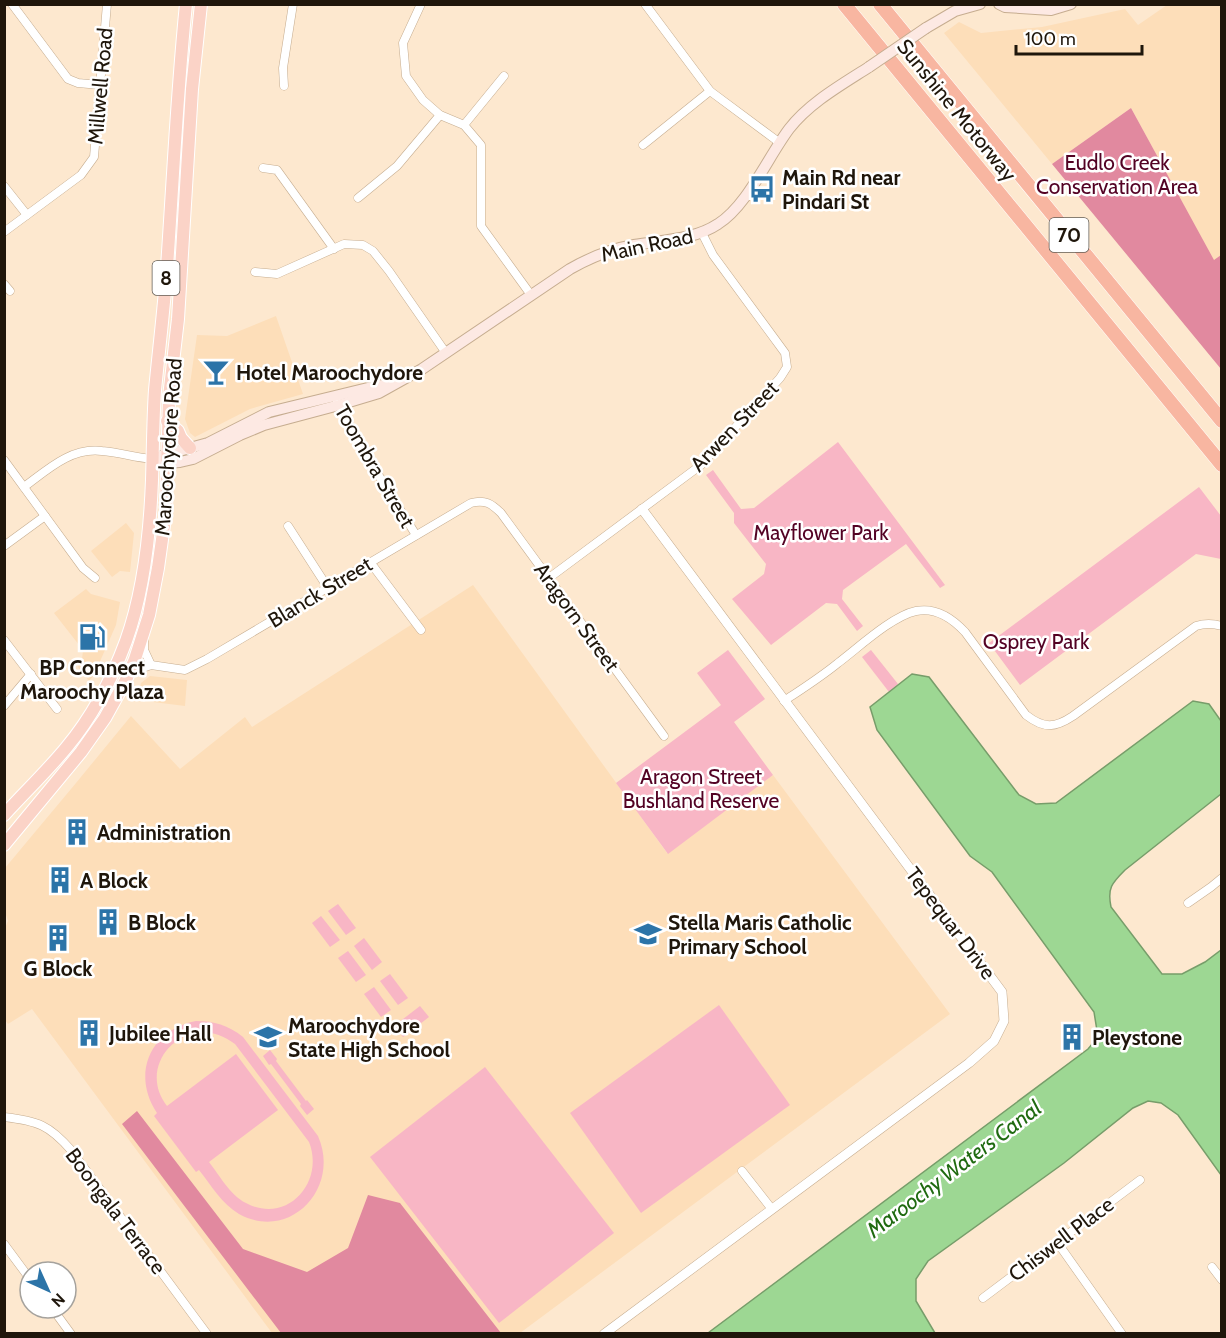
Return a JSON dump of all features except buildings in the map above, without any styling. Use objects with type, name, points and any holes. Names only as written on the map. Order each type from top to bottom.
[{"type":"highway","name":"Sunshine Motorway","points":[[844,4],[1221,465]]},
{"type":"highway","name":"Sunshine Motorway","points":[[880,4],[1221,421]]},
{"type":"main road","name":"Maroochydore Road","points":[[4,815],[76,734],[99,699],[118,661],[132,622],[142,577],[148,531],[155,389],[164,300],[178,86],[186,4]]},
{"type":"main road","name":"Maroochydore Road","points":[[4,845],[93,737],[116,700],[144,635],[154,594],[166,511],[167,421],[178,319],[192,89],[201,4]]},
{"type":"main road","name":"Main Road","points":[[153,459],[167,458],[208,443],[269,412],[379,393],[446,353],[588,258],[633,245],[702,233],[719,224],[735,209],[789,129],[816,103],[958,8],[980,4]]},
{"type":"main road","points":[[999,4],[1005,7],[1051,10],[1071,4]]},
{"type":"main road","name":"Main Road","points":[[167,458],[180,462],[199,457],[264,425],[337,401]]},
{"type":"main road","points":[[167,421],[178,431],[190,448]]},
{"type":"street","points":[[12,4],[68,79],[78,83],[100,85]]},
{"type":"street","name":"Millwell Road","points":[[4,232],[81,176],[94,157],[107,4]]},
{"type":"street","points":[[284,86],[283,68],[293,4]]},
{"type":"street","points":[[421,4],[403,43],[406,76],[423,100],[440,115],[464,125],[481,146],[481,226],[531,295]]},
{"type":"street","points":[[645,4],[710,91],[780,143]]},
{"type":"street","points":[[464,125],[504,76]]},
{"type":"street","points":[[643,145],[710,91]]},
{"type":"street","points":[[358,198],[397,166],[440,115]]},
{"type":"street","points":[[263,168],[277,170],[334,249]]},
{"type":"street","points":[[4,186],[27,215]]},
{"type":"street","name":"Arwen Street","points":[[549,578],[701,465],[780,378],[787,366],[785,353],[713,255],[702,233]]},
{"type":"street","points":[[255,272],[277,274],[344,244],[363,245],[373,251],[389,271],[446,353]]},
{"type":"street","points":[[4,284],[10,291]]},
{"type":"street","name":"Toombra Street","points":[[337,401],[364,452],[416,535]]},
{"type":"street","points":[[24,487],[64,459],[81,452],[99,450],[153,459]]},
{"type":"street","points":[[4,460],[83,568],[95,578]]},
{"type":"street","name":"Blanck Street","points":[[151,665],[185,670],[471,503],[485,501]]},
{"type":"street","name":"Aragorn Street","points":[[485,501],[501,513],[664,736]]},
{"type":"street","name":"Tepequar Drive","points":[[604,1334],[969,1063],[994,1041],[1004,1021],[1002,992],[642,509]]},
{"type":"street","points":[[4,546],[45,516]]},
{"type":"street","points":[[288,526],[328,588]]},
{"type":"street","points":[[370,562],[422,630]]},
{"type":"street","points":[[784,701],[901,616],[915,611],[927,611],[953,620],[965,632],[1026,715],[1035,722],[1048,726],[1062,723],[1073,716],[1196,626],[1205,623],[1221,626]]},
{"type":"street","points":[[127,677],[151,665],[144,650],[144,635]]},
{"type":"street","points":[[4,640],[57,709]]},
{"type":"street","points":[[4,706],[31,674]]},
{"type":"street","points":[[1188,903],[1212,888],[1221,878]]},
{"type":"street","name":"Boongala Terrace","points":[[4,1117],[31,1121],[50,1130],[60,1138],[207,1334]]},
{"type":"street","points":[[742,1171],[771,1208]]},
{"type":"street","name":"Chiswell Place","points":[[983,1298],[1140,1180]]},
{"type":"street","points":[[1057,1242],[1122,1334]]},
{"type":"street","points":[[4,1244],[18,1263]]},
{"type":"street","points":[[1212,1267],[1221,1280]]},
{"type":"street","points":[[61,1320],[71,1334]]},
{"type":"shaded area","points":[[1167,5],[1221,5],[1221,255],[1214,261],[1131,108],[1052,164],[944,33],[959,22],[981,33],[1042,27],[1125,9],[1138,25]]},
{"type":"shaded area","name":"Hotel Maroochydore","points":[[276,316],[303,394],[250,409],[195,437],[190,433],[185,419],[197,335],[227,336]]},
{"type":"shaded area","points":[[126,523],[134,533],[130,572],[120,571],[112,577],[91,551]]},
{"type":"shaded area","points":[[473,585],[667,853],[773,775],[950,1014],[520,1333],[272,1333],[32,1009],[8,1024],[5,1020],[4,930],[8,921],[5,912],[5,868],[131,716],[180,769],[245,717],[252,727]]},
{"type":"shaded area","name":"BP Connect Maroochy Plaza","points":[[86,589],[91,594],[120,602],[116,625],[94,675],[89,681],[78,667],[82,660],[83,650],[54,613]]},
{"type":"shaded area","points":[[150,676],[187,680],[185,706],[137,700],[141,683]]},
{"type":"green space","name":"Eudlo Creek Conservation Area","points":[[1131,108],[1214,260],[1221,255],[1221,369],[1052,164]]},
{"type":"green space","name":"Mayflower Park","points":[[838,442],[945,585],[940,588],[906,544],[843,590],[842,599],[863,626],[857,631],[837,604],[826,603],[771,645],[732,599],[764,574],[766,564],[734,523],[734,513],[706,475],[713,470],[741,509],[754,508]]},
{"type":"green space","name":"Osprey Park","points":[[1199,487],[1221,516],[1221,559],[1196,554],[1020,685],[989,643]]},
{"type":"green space","name":"Aragon Street Bushland Reserve","points":[[728,650],[765,699],[734,722],[773,775],[668,854],[616,783],[721,705],[697,673]]},
{"type":"green space","points":[[871,650],[898,684],[889,692],[862,657]]},
{"type":"green space","points":[[338,904],[356,928],[346,935],[328,911]]},
{"type":"green space","points":[[321,916],[340,940],[330,947],[312,923]]},
{"type":"green space","points":[[364,938],[382,962],[372,970],[354,946]]},
{"type":"green space","points":[[348,951],[366,975],[356,982],[338,958]]},
{"type":"green space","points":[[390,974],[408,998],[398,1005],[380,981]]},
{"type":"green space","points":[[374,987],[391,1010],[381,1017],[364,994]]},
{"type":"green space","points":[[719,1005],[790,1105],[641,1213],[570,1113]]},
{"type":"green space","points":[[420,1006],[429,1017],[403,1037],[394,1026]]},
{"type":"green space","points":[[196,1021],[221,1024],[243,1037],[318,1136],[323,1155],[323,1174],[317,1191],[306,1205],[292,1215],[276,1221],[258,1221],[233,1210],[217,1194],[199,1170],[196,1172],[154,1116],[157,1113],[149,1098],[146,1069],[157,1044],[180,1026]],"holes":[[[205,1032],[219,1035],[235,1044],[309,1142],[313,1157],[312,1172],[299,1196],[288,1204],[275,1208],[261,1208],[240,1200],[209,1162],[278,1110],[236,1054],[167,1106],[160,1094],[157,1070],[167,1049],[187,1035]]]},
{"type":"green space","points":[[270,1050],[314,1109],[307,1115],[263,1056]]},
{"type":"green space","points":[[485,1067],[614,1233],[499,1323],[370,1157]]},
{"type":"green space","points":[[137,1111],[243,1249],[307,1272],[348,1248],[368,1195],[400,1203],[501,1333],[281,1333],[122,1124]]},
{"type":"water","name":"Maroochy Waters Canal","points":[[912,674],[929,677],[1019,795],[1036,804],[1056,803],[1193,701],[1209,704],[1221,721],[1221,794],[1125,870],[1114,882],[1110,895],[1111,907],[1162,974],[1182,974],[1205,962],[1221,950],[1221,1175],[1178,1115],[1161,1103],[1148,1101],[1133,1108],[1064,1163],[928,1261],[916,1279],[916,1301],[935,1333],[708,1333],[1088,1049],[1098,1037],[1094,1012],[992,872],[970,856],[877,730],[870,707]]},
{"type":"place","name":"Main Rd near Pindari St","points":[[762,189]]},
{"type":"place","name":"Hotel Maroochydore","points":[[216,372]]},
{"type":"place","name":"BP Connect Maroochy Plaza","points":[[92,637]]},
{"type":"place","name":"Administration","points":[[77,832]]},
{"type":"place","name":"A Block","points":[[60,880]]},
{"type":"place","name":"B Block","points":[[108,922]]},
{"type":"place","name":"Stella Maris Catholic Primary School","points":[[648,934]]},
{"type":"place","name":"G Block","points":[[58,938]]},
{"type":"place","name":"Jubilee Hall","points":[[89,1033]]},
{"type":"place","name":"Maroochydore State High School","points":[[268,1037]]},
{"type":"place","name":"Pleystone","points":[[1072,1037]]}]
